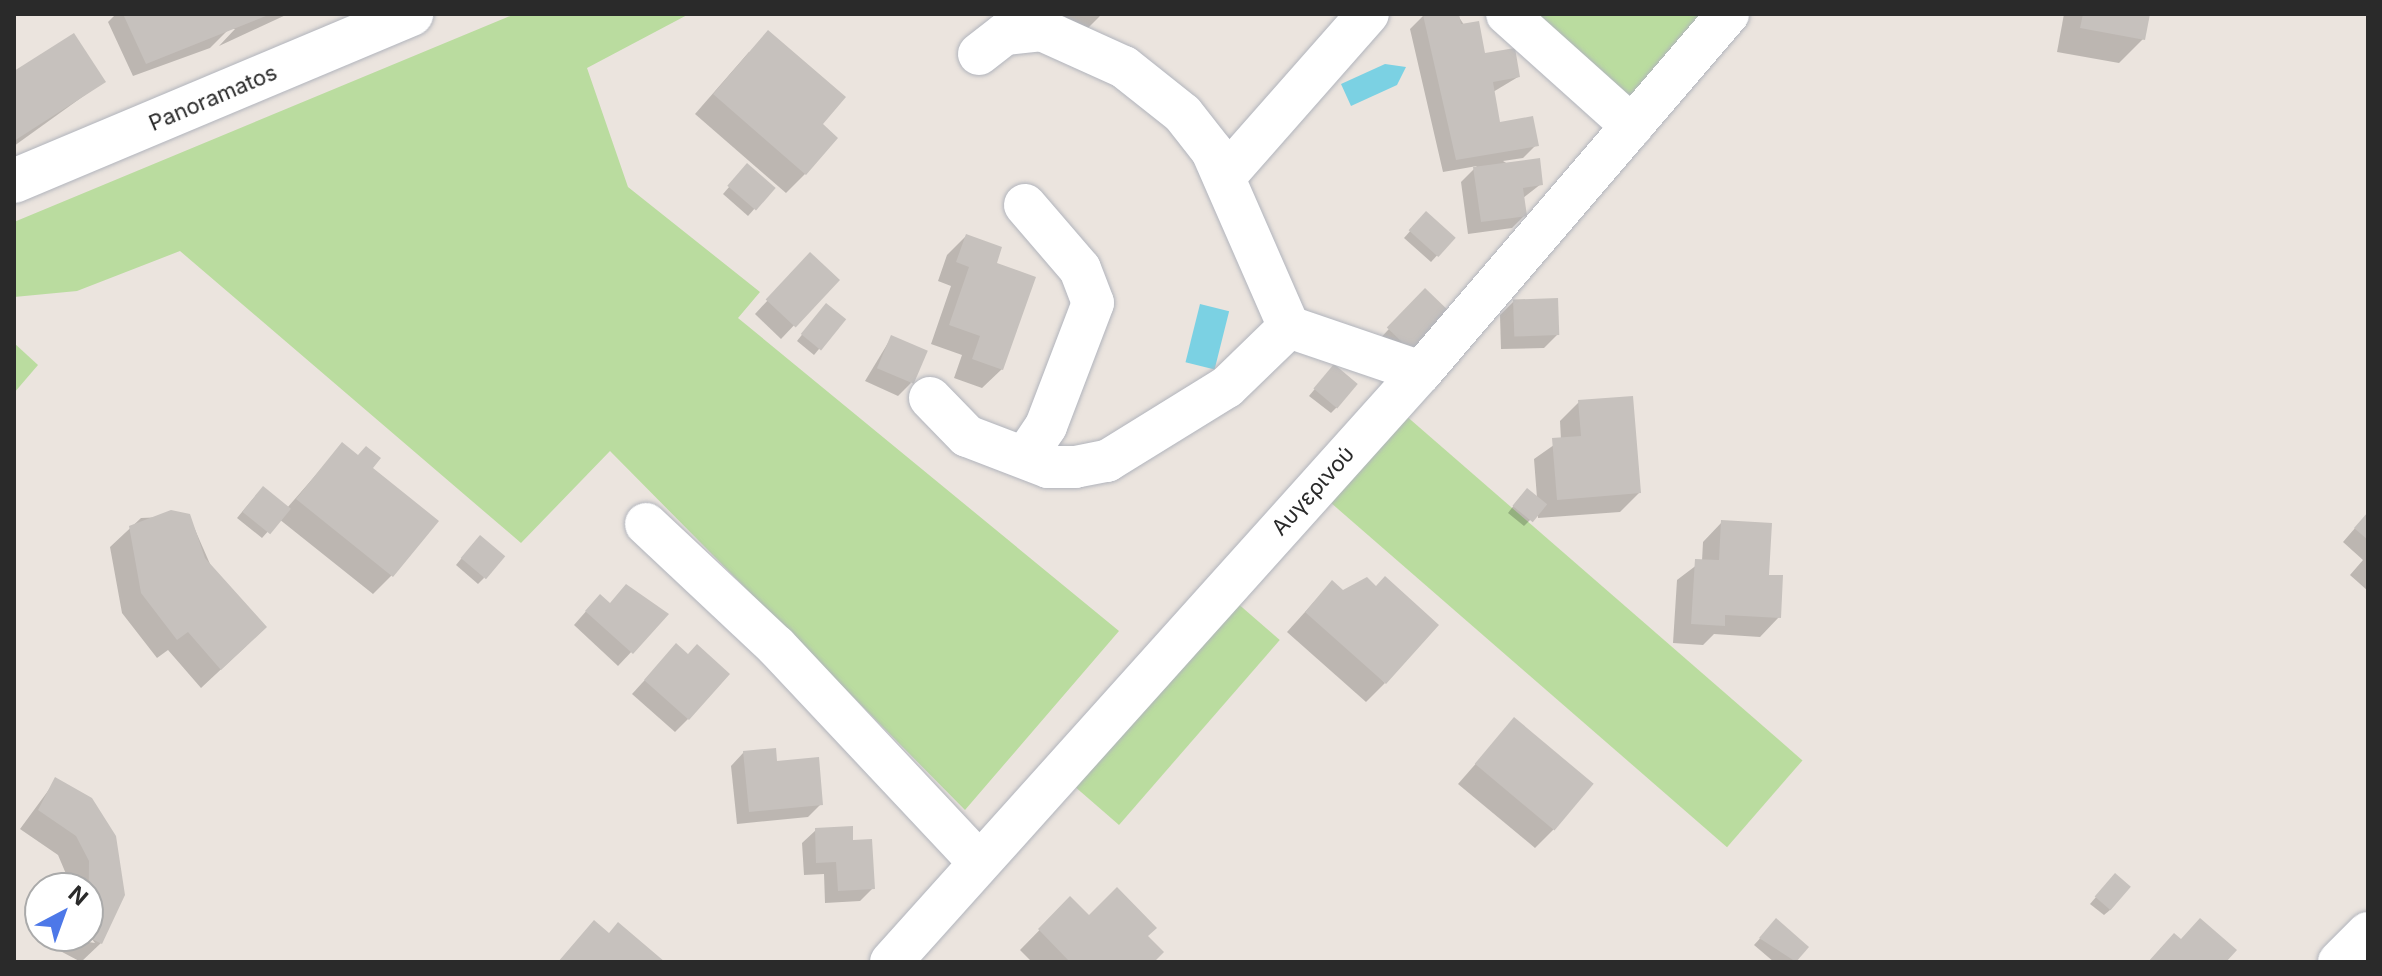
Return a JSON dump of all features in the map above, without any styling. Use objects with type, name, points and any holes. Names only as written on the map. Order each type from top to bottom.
[{"type":"main road","name":"Panoramatos","points":[[14,181],[411,14]]},
{"type":"street","points":[[1225,176],[1368,14]]},
{"type":"street","points":[[1507,14],[1632,126]]},
{"type":"street","name":"Αυγερινού","points":[[891,962],[978,861],[1421,372],[1728,14]]},
{"type":"street","points":[[979,54],[1005,34],[1042,30],[1083,43],[1183,114],[1225,176],[1289,327],[1421,372]]},
{"type":"street","points":[[1025,205],[1080,269],[1093,303],[1046,426],[1027,454]]},
{"type":"street","points":[[930,398],[967,436],[1027,454],[1048,467],[1107,461],[1227,387],[1289,327]]},
{"type":"street","points":[[646,524],[776,646],[978,861]]},
{"type":"street","points":[[2339,962],[2368,933]]},
{"type":"green space","points":[[515,14],[689,14],[587,68],[628,187],[760,292],[738,318],[1119,631],[965,810],[610,451],[521,543],[180,251],[77,291],[14,297],[14,222]]},
{"type":"green space","points":[[1529,14],[1704,14],[1630,101]]},
{"type":"green space","points":[[14,343],[38,365],[14,393]]},
{"type":"green space","points":[[1404,414],[1802,760],[1727,847],[1329,501]]},
{"type":"green space","points":[[1236,602],[1280,640],[1119,825],[1075,787]]},
{"type":"water","points":[[1385,64],[1406,67],[1397,85],[1351,106],[1341,84]]},
{"type":"water","points":[[1200,304],[1229,311],[1215,369],[1185,362]]},
{"type":"building","points":[[123,14],[271,14],[146,64]]},
{"type":"building","points":[[1459,14],[1461,24],[1479,21],[1485,53],[1515,48],[1520,77],[1493,82],[1500,122],[1533,116],[1539,146],[1456,160],[1423,15]]},
{"type":"building","points":[[2083,14],[2150,14],[2145,40],[2080,28]]},
{"type":"building","points":[[768,30],[846,97],[823,124],[838,138],[806,175],[713,94]]},
{"type":"building","points":[[74,33],[106,82],[14,141],[14,71]]},
{"type":"building","points":[[1540,158],[1543,185],[1523,188],[1527,216],[1481,222],[1473,167]]},
{"type":"building","points":[[747,163],[776,188],[756,211],[727,186]]},
{"type":"building","points":[[1426,211],[1456,238],[1438,257],[1409,230]]},
{"type":"building","points":[[966,234],[1002,247],[997,263],[1036,277],[1003,370],[972,359],[980,336],[949,325],[969,267],[956,262]]},
{"type":"building","points":[[810,252],[840,280],[796,327],[766,300]]},
{"type":"building","points":[[1425,288],[1454,316],[1416,355],[1387,328]]},
{"type":"building","points":[[1558,298],[1559,335],[1514,337],[1513,300]]},
{"type":"building","points":[[826,303],[846,319],[821,350],[801,334]]},
{"type":"building","points":[[891,335],[928,351],[914,384],[877,368]]},
{"type":"building","points":[[1334,364],[1358,384],[1337,408],[1313,389]]},
{"type":"building","points":[[1633,396],[1641,493],[1557,500],[1552,438],[1581,436],[1578,400]]},
{"type":"building","points":[[342,442],[358,455],[366,446],[381,458],[373,468],[439,521],[393,577],[296,499]]},
{"type":"building","points":[[263,486],[291,509],[270,534],[242,512]]},
{"type":"building","points":[[1527,488],[1547,504],[1533,522],[1513,506]]},
{"type":"building","points":[[171,510],[190,514],[205,558],[267,627],[221,670],[188,632],[177,640],[141,593],[129,526]]},
{"type":"building","points":[[2368,512],[2368,540],[2354,528]]},
{"type":"building","points":[[1721,520],[1772,523],[1769,575],[1783,575],[1781,618],[1725,615],[1725,626],[1691,624],[1695,559],[1719,560]]},
{"type":"building","points":[[480,535],[505,556],[486,579],[461,558]]},
{"type":"building","points":[[1385,576],[1439,625],[1386,684],[1305,612],[1332,580],[1343,590],[1367,577],[1376,586]]},
{"type":"building","points":[[626,584],[669,614],[633,654],[585,611],[600,594],[610,603]]},
{"type":"building","points":[[676,643],[688,654],[697,644],[730,674],[689,720],[644,680]]},
{"type":"building","points":[[1514,717],[1594,784],[1554,831],[1475,764]]},
{"type":"building","points":[[776,748],[777,761],[819,757],[823,805],[749,812],[743,751]]},
{"type":"building","points":[[55,777],[92,798],[116,836],[125,895],[104,940],[104,872],[89,872],[89,861],[76,836],[38,810]]},
{"type":"building","points":[[853,826],[853,840],[872,839],[875,889],[838,891],[836,862],[816,863],[815,828]]},
{"type":"building","points":[[2115,873],[2131,887],[2111,910],[2095,896]]},
{"type":"building","points":[[1117,887],[1157,928],[1148,936],[1164,952],[1154,962],[1070,962],[1038,929],[1070,896],[1089,915]]},
{"type":"building","points":[[1776,918],[1809,947],[1796,962],[1759,938]]},
{"type":"building","points":[[2200,918],[2237,950],[2226,962],[2148,962],[2174,933],[2181,939]]},
{"type":"building","points":[[594,920],[609,933],[618,922],[665,962],[558,962]]}]
